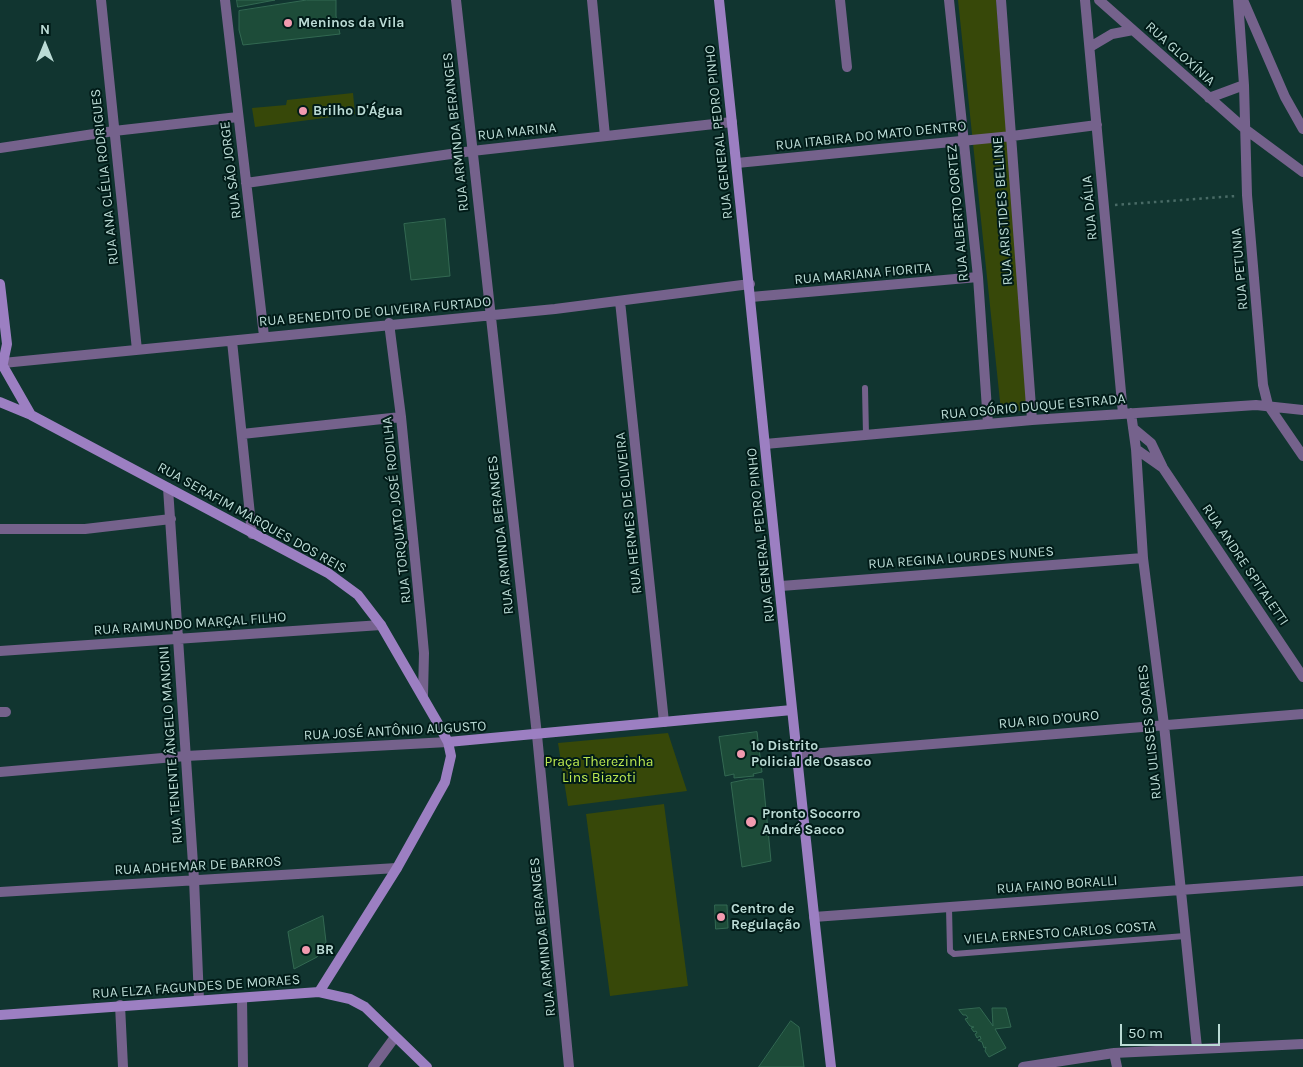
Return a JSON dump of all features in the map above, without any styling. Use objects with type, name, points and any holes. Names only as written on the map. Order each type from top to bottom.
[{"type":"street","name":"RUA ANA CLÉLIA RODRIGUES","points":[[101,0],[137,350]]},
{"type":"street","name":"RUA SÃO JORGE","points":[[225,0],[264,336]]},
{"type":"street","name":"RUA ARMINDA BERANGES","points":[[456,0],[489,315],[537,735],[569,1067]]},
{"type":"street","points":[[592,0],[605,136]]},
{"type":"street","name":"RUA GENERAL PEDRO PINHO","points":[[718,0],[750,284],[764,444],[781,586],[792,710],[831,1067]]},
{"type":"street","points":[[840,0],[848,68]]},
{"type":"street","name":"RUA ALBERTO CORTEZ","points":[[949,0],[978,278],[988,424]]},
{"type":"street","name":"RUA ARISTIDES BELLINE","points":[[1001,0],[1032,420]]},
{"type":"street","name":"RUA DÁLIA","points":[[1085,0],[1103,205],[1127,414]]},
{"type":"street","name":"RUA GLOXÍNIA","points":[[1099,0],[1245,129],[1303,172]]},
{"type":"street","name":"RUA PETUNIA","points":[[1238,0],[1244,85],[1248,195],[1264,385],[1268,405]]},
{"type":"street","points":[[1243,0],[1285,97],[1303,129]]},
{"type":"street","name":"RUA GLOXÍNIA","points":[[1090,47],[1112,34],[1133,30]]},
{"type":"street","name":"RUA GLOXÍNIA","points":[[1209,98],[1244,85]]},
{"type":"street","points":[[0,148],[114,131],[238,117]]},
{"type":"street","name":"RUA MARINA","points":[[246,183],[472,151],[732,122]]},
{"type":"street","name":"RUA ITABIRA DO MATO DENTRO","points":[[737,163],[1012,136],[1097,125]]},
{"type":"street","name":"RUA MARIANA FIORITA","points":[[751,297],[978,278]]},
{"type":"street","points":[[0,284],[6,344],[0,378]]},
{"type":"street","name":"RUA BENEDITO DE OLIVEIRA FURTADO","points":[[2,360],[137,350],[389,323],[489,315],[620,301],[750,284]]},
{"type":"street","name":"RUA HERMES DE OLIVEIRA","points":[[620,301],[664,722]]},
{"type":"street","name":"RUA TORQUATO JOSÉ RODILHA","points":[[389,323],[401,417],[423,636],[423,695]]},
{"type":"street","points":[[232,341],[252,534]]},
{"type":"street","points":[[2,360],[31,415]]},
{"type":"street","name":"RUA SERAFIM MARQUES DOS REIS","points":[[0,402],[31,415],[335,578],[358,596],[381,625],[423,695],[448,742]]},
{"type":"street","points":[[1268,405],[1303,456]]},
{"type":"street","name":"RUA OSÓRIO DUQUE ESTRADA","points":[[764,444],[1032,420],[1268,405],[1303,410]]},
{"type":"street","name":"RUA ULISSES SOARES","points":[[1127,414],[1133,428],[1136,449],[1143,558],[1164,725],[1197,1048]]},
{"type":"street","points":[[242,434],[401,417]]},
{"type":"street","name":"RUA ANDRE SPITALETTI","points":[[1133,428],[1150,443],[1163,468],[1303,677]]},
{"type":"street","name":"RUA ANDRE SPITALETTI","points":[[1136,449],[1163,468]]},
{"type":"street","name":"RUA TENENTE ÂNGELO MANCINI","points":[[168,488],[194,879],[199,1000]]},
{"type":"street","points":[[3,529],[85,529],[171,519]]},
{"type":"street","name":"RUA REGINA LOURDES NUNES","points":[[781,586],[1143,558]]},
{"type":"street","name":"RUA RAIMUNDO MARÇAL FILHO","points":[[0,651],[381,625]]},
{"type":"street","name":"RUA JOSÉ ANTÔNIO AUGUSTO","points":[[0,772],[186,756],[448,742],[792,710]]},
{"type":"street","name":"RUA RIO D'OURO","points":[[797,755],[1303,714]]},
{"type":"street","name":"RUA ELZA FAGUNDES DE MORAES","points":[[0,1015],[319,992],[397,868],[445,782],[451,756],[448,742]]},
{"type":"street","name":"RUA ADHEMAR DE BARROS","points":[[0,892],[397,868]]},
{"type":"street","name":"RUA FAINO BORALLI","points":[[814,918],[1303,881]]},
{"type":"street","points":[[319,992],[350,999],[365,1007],[426,1067]]},
{"type":"street","points":[[242,998],[243,1067]]},
{"type":"street","points":[[120,1005],[122,1067]]},
{"type":"street","points":[[373,1067],[395,1037]]},
{"type":"street","points":[[1023,1067],[1114,1053],[1303,1044]]},
{"type":"street","points":[[1114,1053],[1117,1067]]},
{"type":"lane","points":[[865,388],[866,435]]},
{"type":"lane","name":"VIELA ERNESTO CARLOS COSTA","points":[[949,908],[950,951],[954,954],[1186,936]]},
{"type":"path","points":[[1103,205],[1248,195]]},
{"type":"green space","points":[[958,0],[996,0],[1028,398],[1021,411],[1001,411]]},
{"type":"green space","name":"Brilho D'Água","points":[[353,93],[355,114],[255,127],[252,108],[286,105],[287,100]]},
{"type":"green space","name":"Praça Therezinha Lins Biazoti","points":[[668,733],[687,791],[568,806],[558,743]]},
{"type":"green space","points":[[664,804],[688,986],[610,996],[586,814]]},
{"type":"building","points":[[237,0],[275,0],[238,7]]},
{"type":"building","name":"Meninos da Vila","points":[[307,0],[336,0],[336,16],[340,34],[243,45],[239,30],[239,11]]},
{"type":"building","points":[[445,219],[450,276],[411,280],[404,224]]},
{"type":"building","name":"1º Distrito Policial de Osasco","points":[[757,732],[762,772],[753,774],[754,776],[734,778],[734,774],[725,776],[719,737]]},
{"type":"building","name":"Pronto Socorro André Sacco","points":[[749,779],[763,779],[771,861],[742,867],[731,783]]},
{"type":"building","name":"Centro de Regulação","points":[[715,905],[727,905],[728,928],[716,929]]},
{"type":"building","name":"BR","points":[[323,916],[326,942],[317,957],[294,969],[288,932]]},
{"type":"building","points":[[980,1008],[993,1026],[992,1008],[1006,1008],[1011,1027],[995,1029],[1006,1048],[989,1057],[985,1051],[986,1047],[984,1048],[982,1042],[978,1040],[981,1039],[980,1036],[977,1038],[976,1031],[974,1032],[971,1028],[974,1027],[970,1026],[965,1019],[968,1018],[966,1015],[963,1015],[959,1010]]},
{"type":"building","points":[[791,1021],[799,1027],[804,1067],[759,1067]]},
{"type":"place","name":"Meninos da Vila","points":[[288,23]]},
{"type":"place","name":"Brilho D'Água","points":[[303,111]]},
{"type":"place","name":"1º Distrito Policial de Osasco","points":[[741,754]]},
{"type":"place","name":"Pronto Socorro André Sacco","points":[[751,822]]},
{"type":"place","name":"Centro de Regulação","points":[[721,917]]},
{"type":"place","name":"BR","points":[[306,950]]}]
